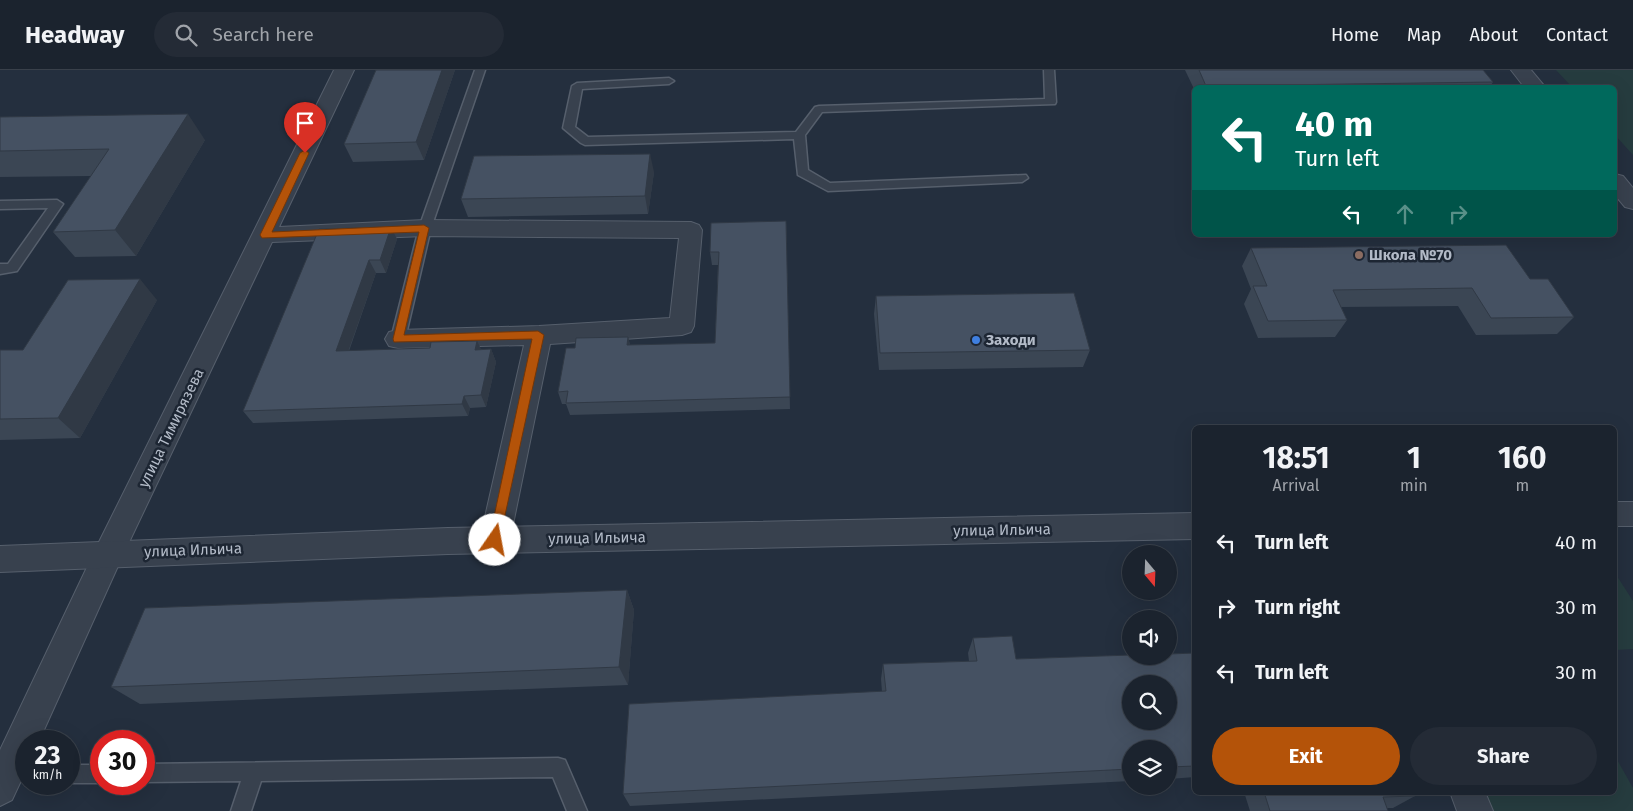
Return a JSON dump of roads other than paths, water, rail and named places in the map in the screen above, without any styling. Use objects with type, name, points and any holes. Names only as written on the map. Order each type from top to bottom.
[{"type":"street","name":"улица Тимирязева","points":[[11,780],[108,553],[344,70]]},
{"type":"street","points":[[1521,70],[1534,85]]},
{"type":"street","points":[[1617,183],[1633,202]]},
{"type":"street","points":[[265,235],[424,228],[690,230],[682,326],[538,335],[398,339]]},
{"type":"street","points":[[495,540],[538,335]]},
{"type":"street","points":[[1617,514],[1633,514]]},
{"type":"street","name":"улица Ильича","points":[[0,559],[108,553],[495,540],[1192,526]]},
{"type":"street","points":[[1467,795],[1475,811]]},
{"type":"lane","points":[[398,339],[424,228],[480,70]]},
{"type":"lane","points":[[1022,178],[828,187],[802,172],[799,135],[819,108],[1051,102],[1050,70]]},
{"type":"lane","points":[[669,81],[577,86],[569,128],[585,141],[799,135]]},
{"type":"lane","points":[[0,205],[57,204],[12,268],[0,269]]},
{"type":"lane","points":[[155,773],[558,767],[577,811]]},
{"type":"lane","points":[[241,811],[254,772]]},
{"type":"place","name":"Школа №70","points":[[1359,255]]},
{"type":"place","name":"Заходи","points":[[976,340]]}]
